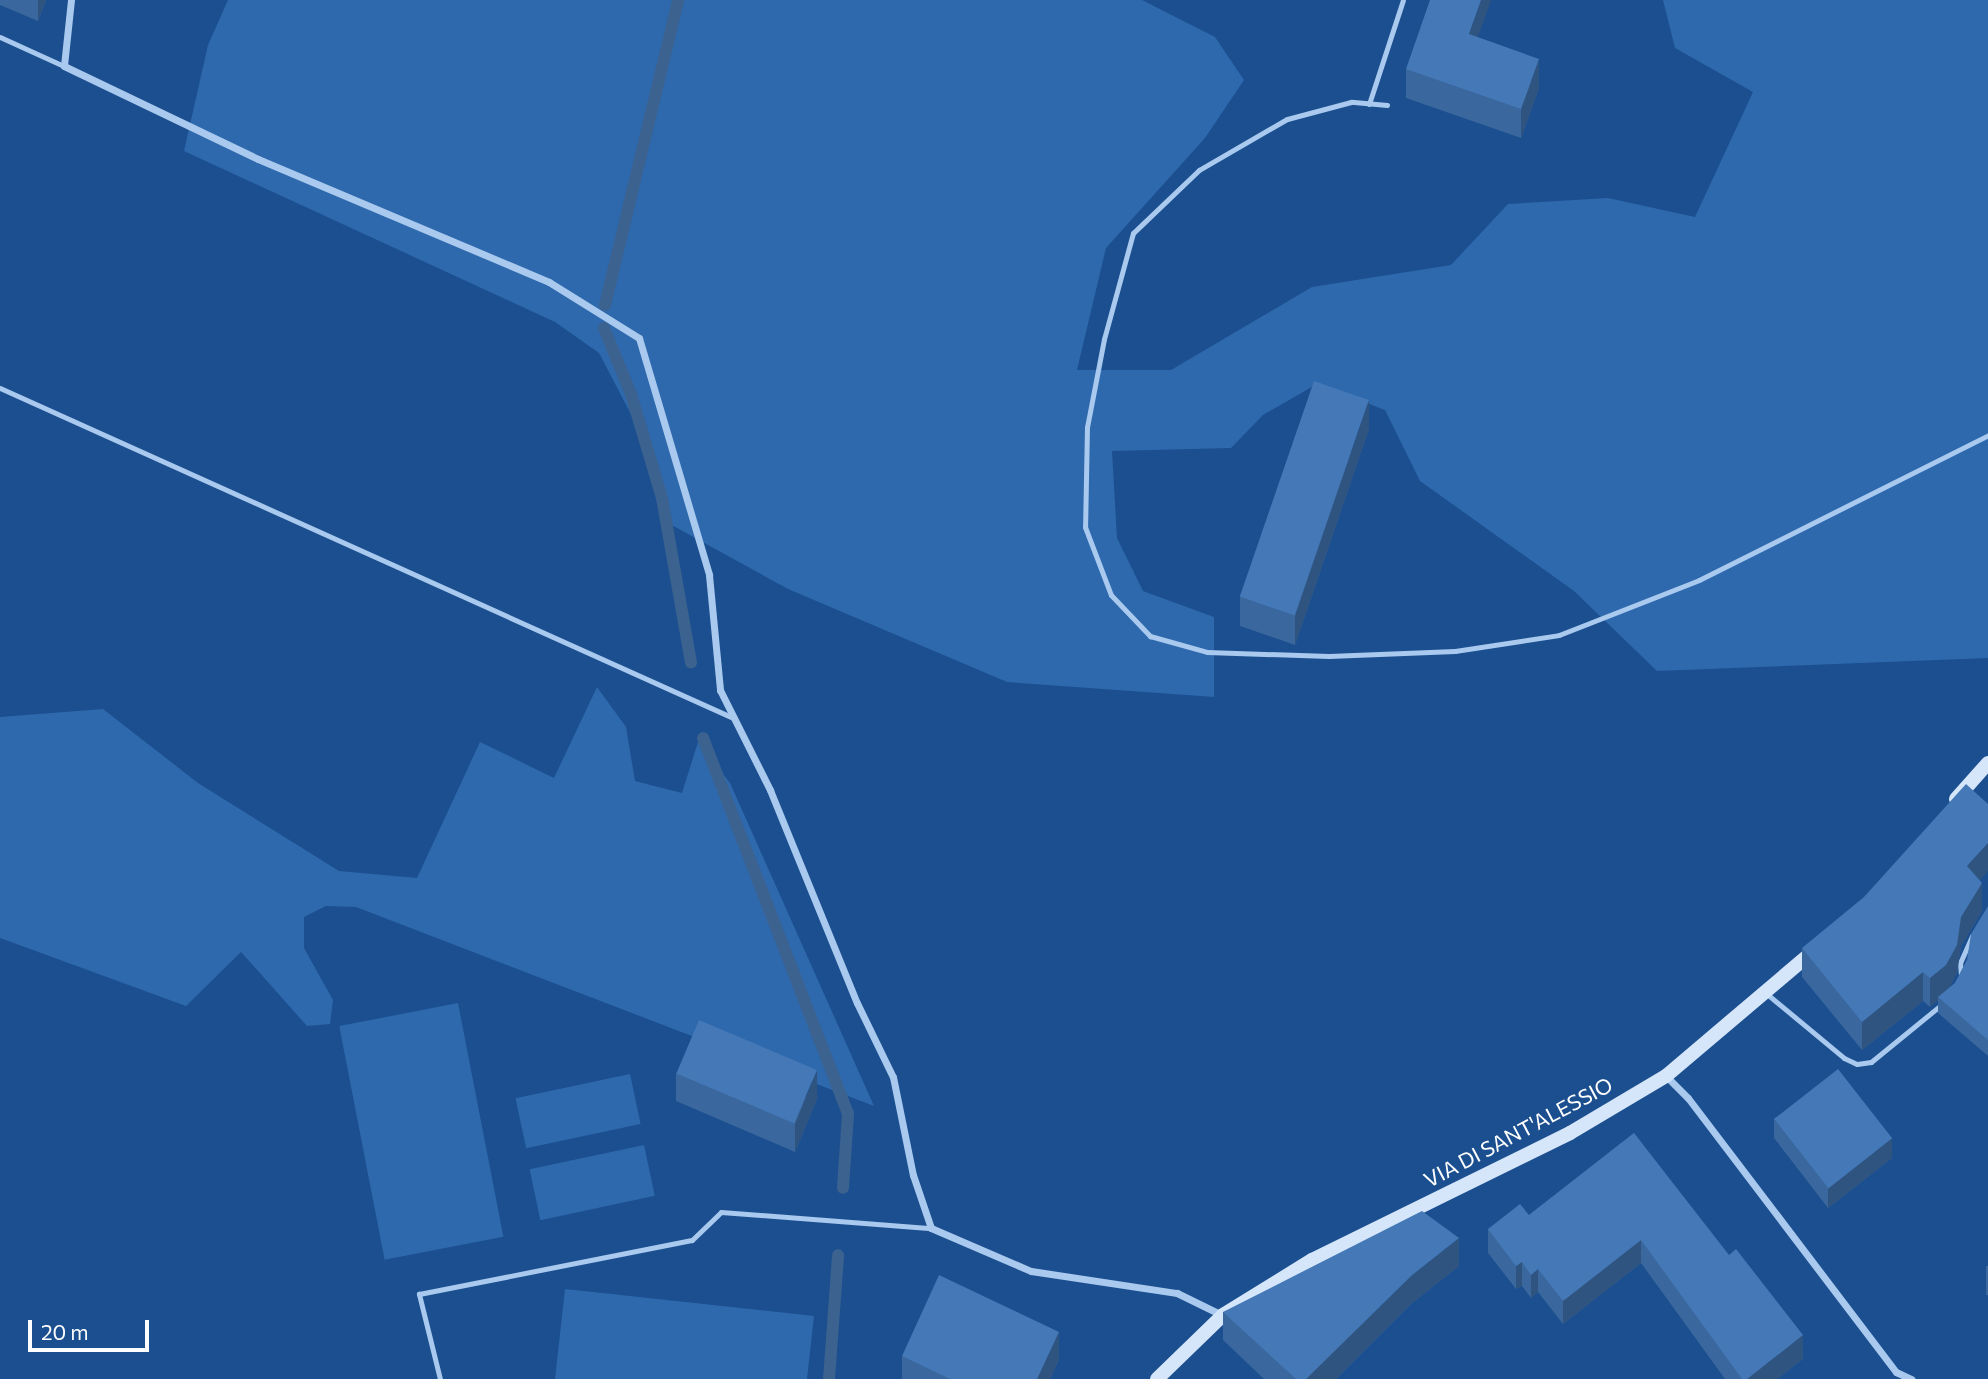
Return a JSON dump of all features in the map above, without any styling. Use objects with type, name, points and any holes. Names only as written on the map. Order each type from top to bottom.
[{"type":"street","points":[[71,0],[64,66],[258,159],[549,282],[639,338],[709,575],[720,690],[731,717],[770,790],[858,1003],[893,1077],[913,1175],[931,1228],[1031,1271],[1178,1293],[1223,1315]]},
{"type":"street","points":[[1947,809],[1986,768]]},
{"type":"street","name":"VIA DI SANT'ALESSIO","points":[[1157,1379],[1223,1315],[1312,1260],[1570,1133],[1665,1076],[1827,939]]},
{"type":"street","points":[[1665,1076],[1688,1098],[1896,1371],[1911,1379]]},
{"type":"lane","points":[[1369,104],[1403,0]]},
{"type":"lane","points":[[0,37],[64,66]]},
{"type":"lane","points":[[1387,104],[1351,102],[1287,119],[1199,170],[1133,233],[1104,339],[1087,427],[1085,527],[1111,595],[1150,636],[1207,652],[1329,656],[1455,651],[1559,635],[1699,580],[1988,435]]},
{"type":"lane","points":[[0,388],[731,717]]},
{"type":"lane","points":[[1956,986],[1962,975],[1960,963],[1975,930]]},
{"type":"lane","points":[[1764,992],[1844,1058],[1857,1064],[1871,1062],[1950,997]]},
{"type":"lane","points":[[440,1379],[419,1294],[692,1240],[721,1212],[931,1228]]},
{"type":"shaded area","points":[[228,0],[1142,0],[1215,37],[1244,80],[1205,138],[1106,248],[1077,370],[1171,370],[1312,287],[1451,265],[1508,204],[1608,198],[1695,217],[1753,92],[1675,48],[1663,0],[1988,0],[1988,658],[1657,671],[1574,591],[1420,481],[1385,410],[1317,384],[1263,415],[1231,448],[1112,451],[1117,538],[1143,591],[1214,617],[1214,697],[1007,682],[788,589],[668,523],[635,422],[599,353],[555,322],[184,151],[208,45]]},
{"type":"shaded area","points":[[597,687],[626,727],[635,781],[682,793],[698,742],[730,783],[874,1106],[356,907],[326,906],[304,917],[304,948],[333,1000],[330,1024],[307,1026],[241,952],[186,1006],[0,938],[0,717],[103,709],[198,783],[339,871],[417,878],[480,742],[554,778]]},
{"type":"shaded area","points":[[458,1003],[503,1237],[385,1260],[339,1026]]},
{"type":"shaded area","points":[[630,1074],[641,1124],[526,1148],[516,1098]]},
{"type":"shaded area","points":[[644,1145],[655,1196],[540,1220],[530,1169]]},
{"type":"shaded area","points":[[565,1289],[814,1316],[807,1379],[555,1379]]},
{"type":"building","points":[[1430,0],[1481,0],[1469,34],[1539,59],[1521,109],[1406,69]]},
{"type":"building","points":[[1314,381],[1369,400],[1295,615],[1240,597]]},
{"type":"building","points":[[1966,784],[1988,804],[1988,843],[1967,866],[1982,883],[1961,917],[1957,945],[1946,965],[1930,978],[1923,972],[1862,1022],[1802,948],[1864,897]]},
{"type":"building","points":[[1988,906],[1988,1040],[1938,997],[1955,983],[1967,960],[1971,934]]},
{"type":"building","points":[[699,1020],[817,1070],[794,1123],[676,1073]]},
{"type":"building","points":[[1838,1069],[1892,1138],[1828,1188],[1774,1119]]},
{"type":"building","points":[[1634,1133],[1729,1255],[1736,1249],[1803,1335],[1747,1379],[1742,1379],[1641,1240],[1563,1301],[1538,1269],[1531,1275],[1522,1262],[1516,1266],[1488,1229],[1520,1204],[1529,1215]]},
{"type":"building","points":[[1422,1211],[1459,1238],[1411,1276],[1306,1379],[1296,1379],[1223,1312]]},
{"type":"building","points":[[939,1275],[1059,1332],[1037,1379],[950,1379],[902,1356]]},
{"type":"waterway","points":[[605,305],[678,0]]},
{"type":"waterway","points":[[604,328],[631,394],[662,498],[691,662]]},
{"type":"waterway","points":[[703,738],[848,1114],[843,1188]]},
{"type":"waterway","points":[[829,1379],[838,1255]]}]
